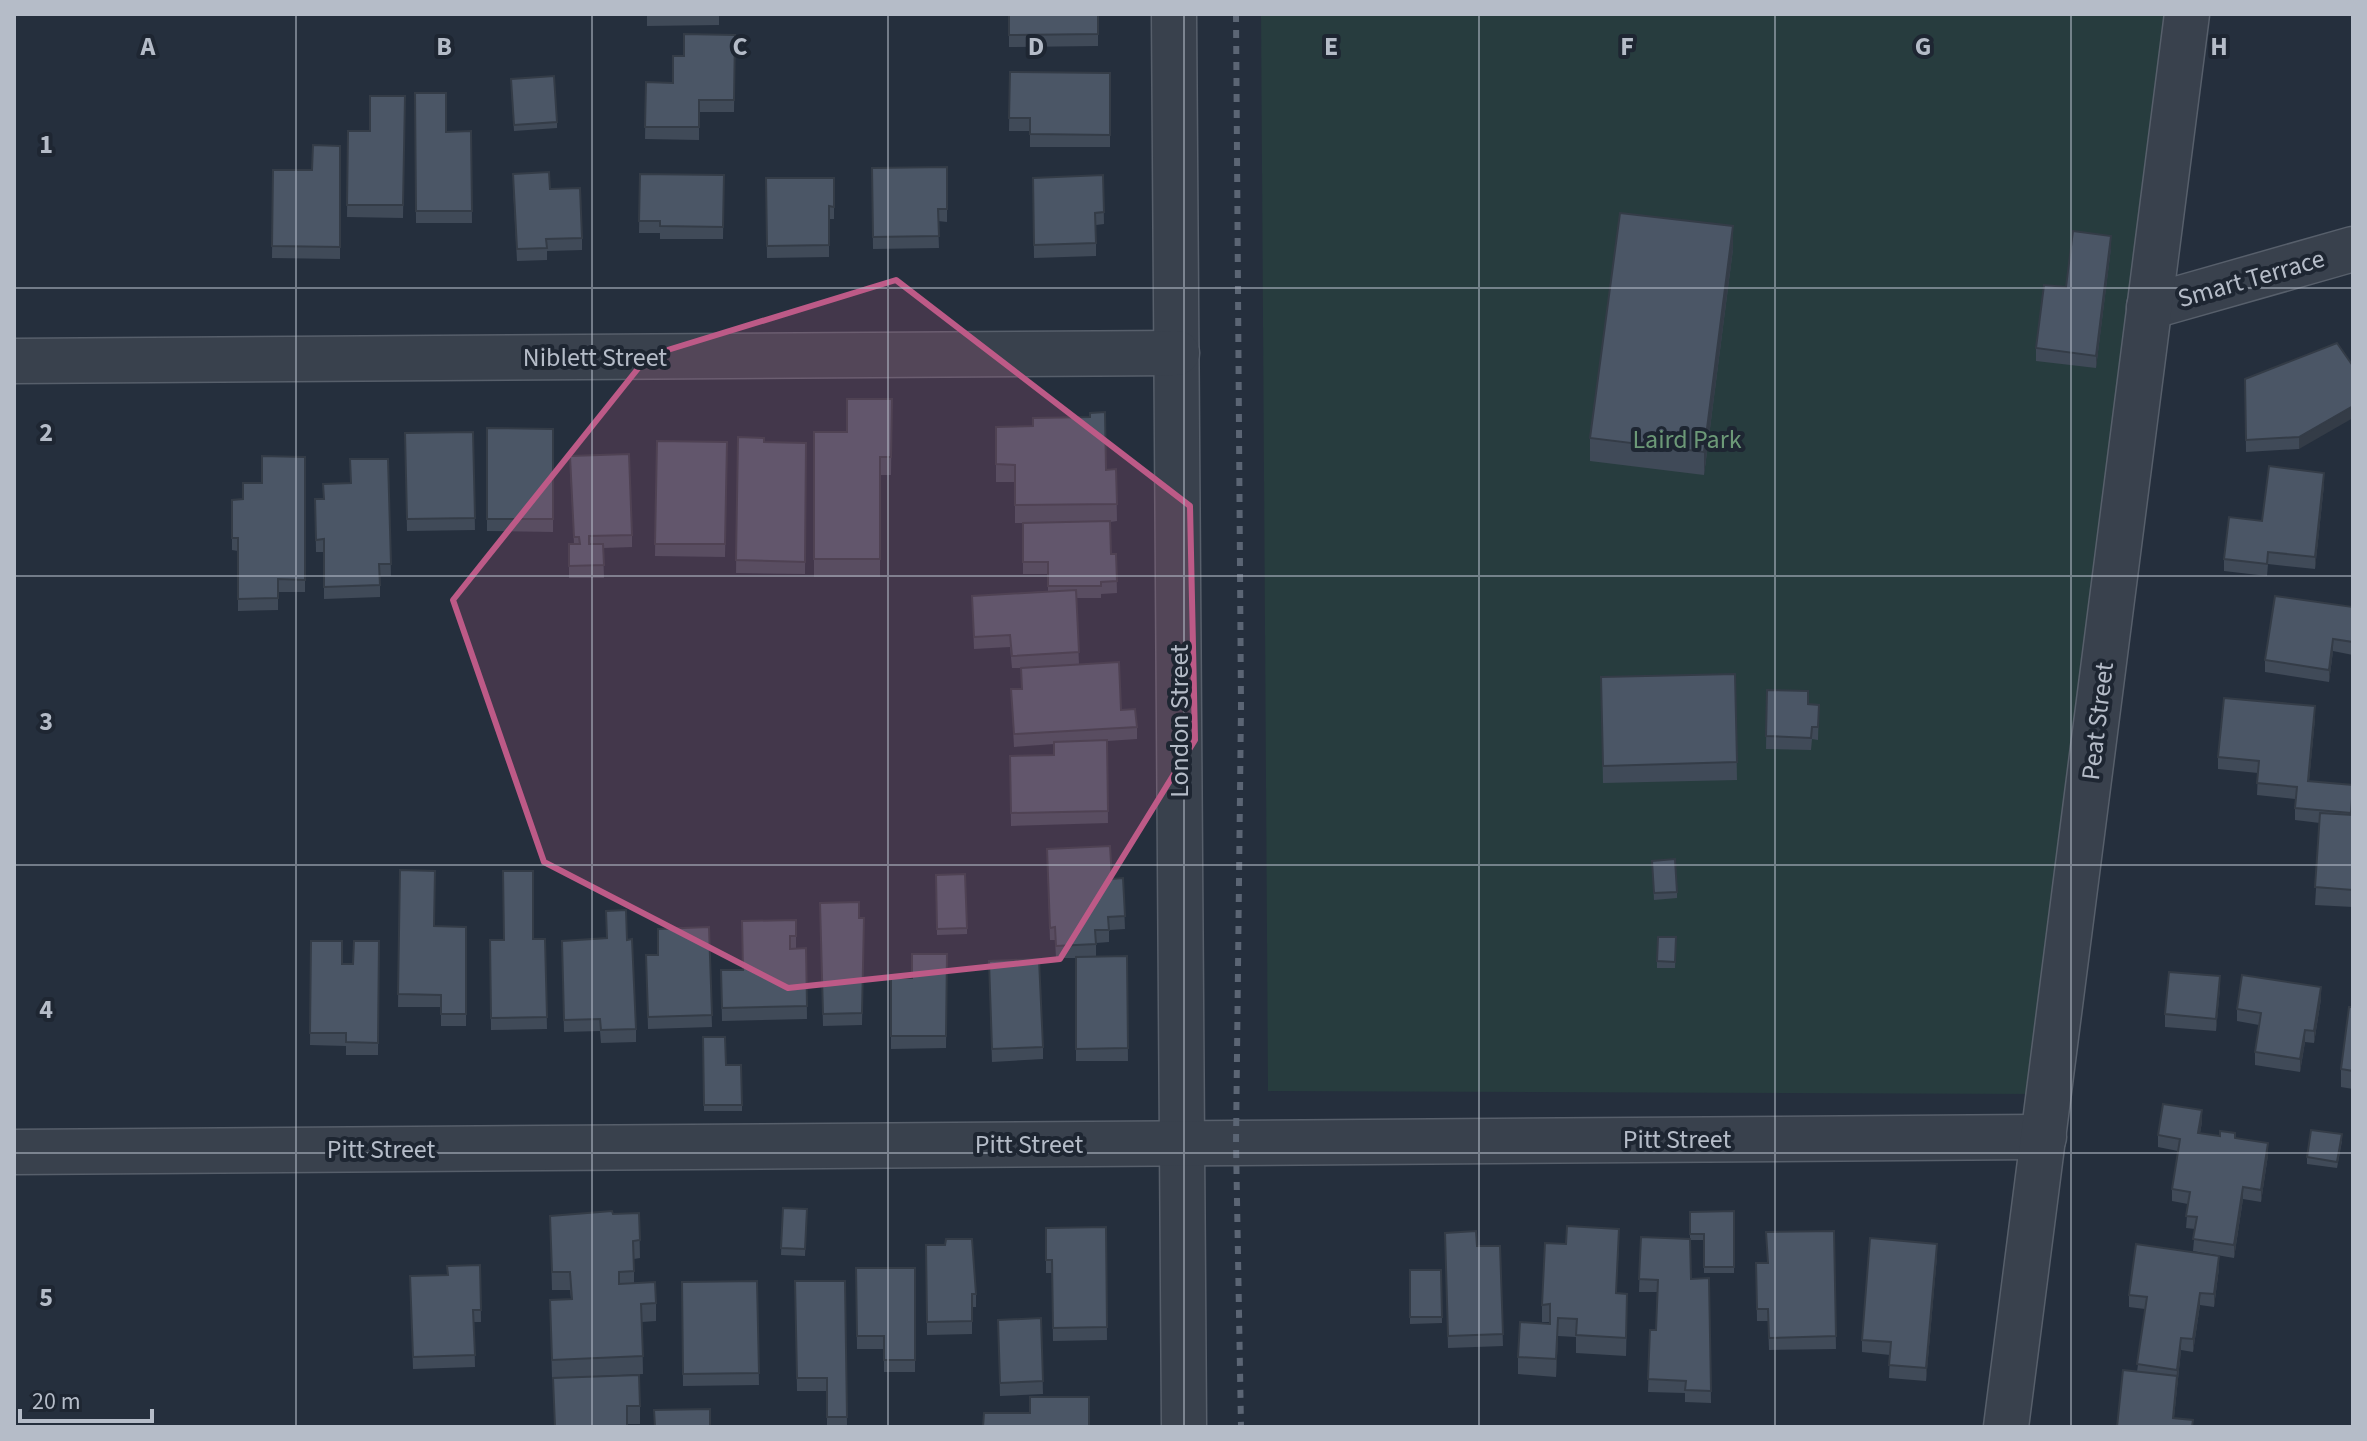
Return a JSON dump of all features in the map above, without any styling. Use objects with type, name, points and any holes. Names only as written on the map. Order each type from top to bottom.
[{"type":"street","name":"London Street","points":[[1174,14],[1184,1427]]},
{"type":"street","name":"Peat Street","points":[[2006,1427],[2187,14]]},
{"type":"street","name":"Smart Terrace","points":[[2149,307],[2353,249]]},
{"type":"street","name":"Niblett Street","points":[[14,361],[1177,353]]},
{"type":"street","name":"Pitt Street","points":[[14,1152],[2044,1137]]},
{"type":"highlighted area","points":[[896,280],[1190,506],[1195,740],[1060,959],[788,988],[544,862],[453,600],[648,356]]},
{"type":"green space","name":"Laird Park","points":[[1261,14],[2165,14],[2032,1094],[1268,1091]]},
{"type":"building","points":[[1009,14],[1098,14],[1098,34],[1009,35]]},
{"type":"building","points":[[684,34],[735,35],[734,100],[699,100],[699,127],[645,127],[646,82],[673,83],[673,56],[684,56]]},
{"type":"building","points":[[1010,72],[1110,73],[1110,135],[1030,134],[1030,118],[1009,118]]},
{"type":"building","points":[[554,76],[557,122],[514,125],[511,79]]},
{"type":"building","points":[[415,93],[446,93],[446,132],[471,131],[472,211],[416,211]]},
{"type":"building","points":[[370,96],[405,96],[403,205],[347,205],[348,131],[370,131]]},
{"type":"building","points":[[313,145],[340,146],[340,247],[272,246],[273,170],[312,170]]},
{"type":"building","points":[[947,167],[947,209],[938,209],[939,236],[873,237],[872,168]]},
{"type":"building","points":[[549,172],[550,189],[580,188],[582,238],[546,239],[547,248],[517,249],[513,174]]},
{"type":"building","points":[[640,174],[724,175],[723,227],[660,226],[660,221],[639,221]]},
{"type":"building","points":[[1103,175],[1104,212],[1095,213],[1096,243],[1034,245],[1033,178]]},
{"type":"building","points":[[766,178],[834,178],[834,207],[829,206],[829,245],[767,246]]},
{"type":"building","points":[[1620,213],[1733,226],[1704,452],[1590,438]]},
{"type":"building","points":[[2073,231],[2111,236],[2096,356],[2036,348],[2044,285],[2066,287]]},
{"type":"building","points":[[2337,343],[2353,366],[2353,406],[2299,437],[2246,440],[2245,379]]},
{"type":"building","points":[[847,399],[892,399],[891,457],[880,457],[880,559],[814,559],[814,432],[847,432]]},
{"type":"building","points":[[1105,412],[1106,470],[1116,469],[1117,504],[1015,505],[1015,465],[996,464],[996,427],[1033,426],[1033,418],[1090,417],[1090,413]]},
{"type":"building","points":[[487,428],[553,429],[553,519],[487,519]]},
{"type":"building","points":[[473,432],[475,518],[407,519],[405,433]]},
{"type":"building","points":[[738,437],[764,438],[764,442],[806,443],[805,562],[736,560]]},
{"type":"building","points":[[657,441],[727,442],[725,544],[655,544]]},
{"type":"building","points":[[629,454],[632,535],[589,536],[589,544],[603,544],[604,565],[569,566],[569,544],[580,544],[579,537],[574,537],[570,456]]},
{"type":"building","points":[[262,456],[305,457],[305,580],[278,579],[278,598],[238,599],[238,538],[232,538],[232,500],[243,499],[243,483],[262,483]]},
{"type":"building","points":[[350,459],[388,459],[391,564],[379,564],[380,585],[324,587],[324,539],[316,540],[315,499],[324,499],[323,484],[351,483]]},
{"type":"building","points":[[2269,466],[2324,473],[2315,557],[2268,552],[2267,564],[2224,559],[2229,517],[2262,521]]},
{"type":"building","points":[[1110,521],[1111,554],[1116,554],[1117,581],[1101,582],[1101,586],[1048,586],[1048,562],[1023,562],[1023,523]]},
{"type":"building","points":[[1076,590],[1079,652],[1012,656],[1010,635],[974,637],[972,596]]},
{"type":"building","points":[[2275,596],[2353,607],[2353,642],[2333,639],[2329,670],[2265,660]]},
{"type":"building","points":[[1119,662],[1121,710],[1135,709],[1137,727],[1014,734],[1011,689],[1022,689],[1021,668]]},
{"type":"building","points":[[1735,674],[1737,762],[1603,766],[1601,677]]},
{"type":"building","points":[[1767,690],[1808,691],[1808,704],[1819,705],[1818,727],[1812,727],[1811,738],[1766,736]]},
{"type":"building","points":[[2224,698],[2315,706],[2308,781],[2353,785],[2351,813],[2295,808],[2297,787],[2257,783],[2259,761],[2218,757]]},
{"type":"building","points":[[1107,740],[1108,811],[1011,813],[1010,756],[1054,755],[1054,742]]},
{"type":"building","points":[[2320,813],[2353,815],[2353,890],[2315,887]]},
{"type":"building","points":[[1110,846],[1112,879],[1123,878],[1125,916],[1108,917],[1109,930],[1095,930],[1096,944],[1056,946],[1055,927],[1050,928],[1047,849]]},
{"type":"building","points":[[1675,859],[1677,892],[1654,893],[1652,861]]},
{"type":"building","points":[[400,870],[435,871],[434,926],[466,927],[466,1014],[441,1014],[441,995],[398,994]]},
{"type":"building","points":[[503,871],[533,871],[533,939],[545,939],[547,1017],[491,1018],[490,940],[504,940]]},
{"type":"building","points":[[965,874],[967,928],[937,929],[936,875]]},
{"type":"building","points":[[859,902],[859,918],[864,918],[862,1013],[823,1014],[820,903]]},
{"type":"building","points":[[626,910],[627,940],[632,939],[636,1029],[601,1030],[600,1019],[564,1020],[562,941],[607,938],[606,911]]},
{"type":"building","points":[[796,920],[796,936],[790,936],[790,949],[806,948],[807,1006],[722,1008],[721,970],[743,970],[742,921]]},
{"type":"building","points":[[709,927],[712,1015],[648,1017],[646,955],[658,955],[658,929]]},
{"type":"building","points":[[1658,937],[1676,937],[1675,962],[1657,961]]},
{"type":"building","points":[[311,941],[342,941],[342,964],[353,964],[354,941],[379,941],[378,1043],[346,1042],[346,1033],[310,1033]]},
{"type":"building","points":[[912,954],[947,954],[946,1036],[891,1036],[891,978],[912,978]]},
{"type":"building","points":[[1127,956],[1128,1048],[1076,1049],[1076,957]]},
{"type":"building","points":[[1039,959],[1043,1047],[992,1049],[989,961]]},
{"type":"building","points":[[2169,972],[2220,976],[2216,1019],[2165,1014]]},
{"type":"building","points":[[2242,975],[2321,987],[2314,1031],[2305,1030],[2300,1059],[2255,1052],[2261,1013],[2237,1009]]},
{"type":"building","points":[[2349,1007],[2353,1007],[2353,1071],[2341,1069]]},
{"type":"building","points":[[703,1037],[725,1037],[726,1065],[741,1065],[742,1105],[704,1105]]},
{"type":"building","points":[[2163,1104],[2202,1110],[2198,1133],[2220,1136],[2220,1131],[2235,1133],[2235,1138],[2268,1143],[2261,1190],[2243,1187],[2234,1245],[2193,1239],[2197,1217],[2186,1216],[2190,1192],[2172,1189],[2180,1139],[2158,1135]]},
{"type":"building","points":[[2311,1130],[2342,1134],[2337,1162],[2307,1157]]},
{"type":"building","points":[[783,1208],[807,1209],[805,1249],[781,1248]]},
{"type":"building","points":[[612,1211],[613,1214],[639,1213],[640,1240],[633,1241],[634,1271],[619,1272],[619,1284],[655,1282],[656,1303],[641,1304],[643,1356],[552,1360],[550,1300],[572,1299],[570,1272],[552,1272],[550,1216]]},
{"type":"building","points":[[1734,1211],[1734,1267],[1704,1267],[1704,1234],[1690,1234],[1690,1212]]},
{"type":"building","points":[[1567,1226],[1619,1229],[1616,1293],[1627,1294],[1626,1338],[1576,1335],[1577,1319],[1558,1318],[1556,1359],[1518,1357],[1520,1322],[1550,1324],[1550,1304],[1542,1305],[1545,1243],[1566,1244]]},
{"type":"building","points":[[1106,1227],[1107,1327],[1053,1328],[1052,1260],[1046,1260],[1046,1228]]},
{"type":"building","points":[[1476,1231],[1477,1246],[1500,1246],[1503,1334],[1448,1336],[1445,1233]]},
{"type":"building","points":[[1834,1231],[1836,1336],[1769,1338],[1768,1309],[1757,1309],[1756,1263],[1768,1263],[1766,1232]]},
{"type":"building","points":[[1641,1237],[1690,1239],[1691,1279],[1709,1278],[1711,1391],[1685,1390],[1686,1381],[1648,1379],[1650,1330],[1656,1330],[1658,1280],[1639,1279]]},
{"type":"building","points":[[1870,1238],[1937,1244],[1926,1368],[1889,1365],[1891,1342],[1862,1340]]},
{"type":"building","points":[[946,1239],[972,1239],[976,1294],[972,1294],[972,1321],[927,1322],[926,1245],[945,1245]]},
{"type":"building","points":[[2136,1244],[2219,1256],[2214,1294],[2200,1293],[2193,1339],[2181,1338],[2177,1370],[2137,1364],[2147,1297],[2129,1295]]},
{"type":"building","points":[[480,1265],[481,1310],[473,1310],[475,1355],[413,1357],[410,1276],[448,1275],[447,1266]]},
{"type":"building","points":[[856,1268],[915,1268],[915,1360],[884,1360],[884,1336],[857,1336]]},
{"type":"building","points":[[1410,1270],[1441,1270],[1442,1317],[1410,1317]]},
{"type":"building","points":[[757,1281],[759,1373],[683,1374],[682,1282]]},
{"type":"building","points":[[795,1281],[845,1281],[847,1417],[827,1417],[827,1378],[797,1378]]},
{"type":"building","points":[[1041,1318],[1043,1381],[1000,1383],[998,1320]]},
{"type":"building","points":[[2123,1370],[2177,1376],[2173,1418],[2193,1420],[2192,1427],[2117,1427]]},
{"type":"building","points":[[639,1375],[640,1406],[627,1406],[627,1427],[555,1427],[553,1378]]},
{"type":"building","points":[[1030,1397],[1089,1397],[1089,1427],[983,1427],[984,1413],[1030,1413]]},
{"type":"building","points":[[710,1409],[710,1427],[655,1427],[654,1410]]},
{"type":"railway","points":[[1236,14],[1241,706],[1236,1143],[1241,1427]]}]
